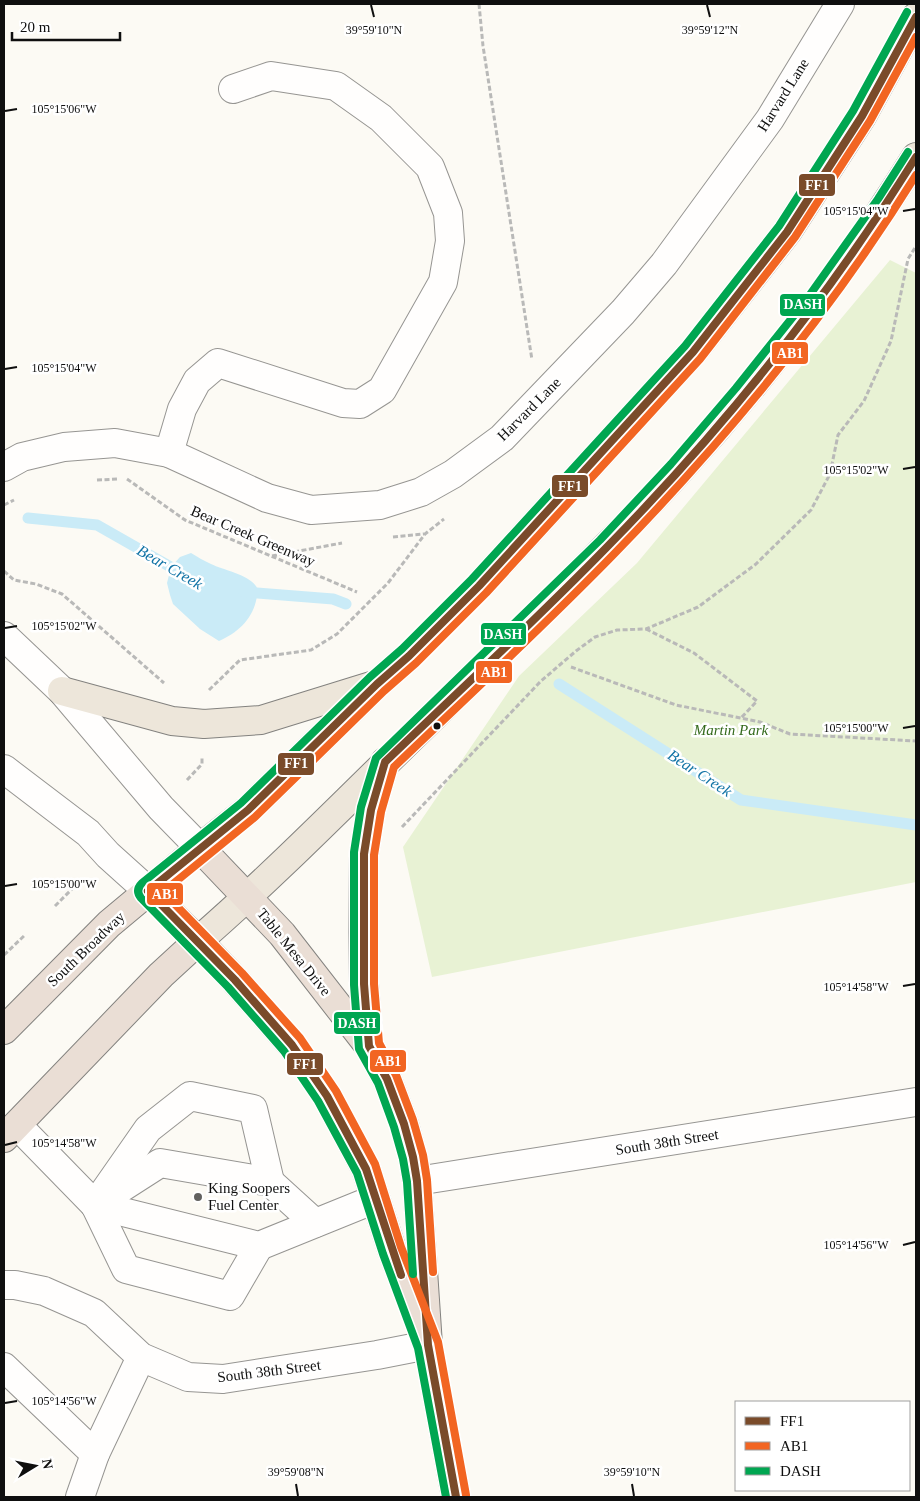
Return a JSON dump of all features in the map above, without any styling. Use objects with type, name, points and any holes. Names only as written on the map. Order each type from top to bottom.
[{"type":"highway","points":[[369,1046],[363,966],[364,854],[371,810],[385,762]]},
{"type":"highway","name":"South Broadway","points":[[4,1030],[109,924],[200,848]]},
{"type":"highway","name":"Table Mesa Drive","points":[[200,848],[249,897],[282,934],[369,1046],[387,1079],[404,1124],[417,1181],[428,1346],[456,1497]]},
{"type":"highway","points":[[11,1131],[161,975],[198,942]]},
{"type":"highway","name":"Table Mesa Drive","points":[[198,942],[235,980],[292,1045],[327,1096],[366,1169],[392,1250],[428,1346]]},
{"type":"main road","name":"South Broadway","points":[[200,848],[248,810],[377,684],[409,656],[479,586],[693,352],[787,232],[862,116],[916,17]]},
{"type":"main road","points":[[198,942],[249,897],[385,762],[533,620],[678,471],[744,394],[812,308],[886,205],[916,157]]},
{"type":"main road","points":[[62,691],[172,721],[204,724],[261,720],[377,684]]},
{"type":"main road","name":"Table Mesa Drive","points":[[148,891],[198,942]]},
{"type":"street","name":"Harvard Lane","points":[[4,467],[22,457],[64,447],[116,443],[169,453],[267,498],[311,510],[380,505],[421,492],[454,474],[502,438],[623,312],[664,264],[770,119],[840,4]]},
{"type":"street","points":[[169,453],[182,409],[197,381],[218,363],[343,403],[360,404],[382,390],[442,282],[450,241],[448,213],[430,167],[381,118],[351,96],[336,86],[271,76],[233,89]]},
{"type":"street","name":"Table Mesa Drive","points":[[4,636],[62,691],[161,808],[200,848]]},
{"type":"street","name":"Table Mesa Drive","points":[[4,769],[88,834],[148,891]]},
{"type":"street","points":[[95,1205],[148,1129],[190,1096],[253,1109],[270,1182]]},
{"type":"street","name":"South 38th Street","points":[[417,1181],[916,1102]]},
{"type":"street","points":[[11,1131],[95,1205],[126,1269],[230,1296],[259,1246]]},
{"type":"street","points":[[95,1205],[160,1163],[270,1182],[315,1223]]},
{"type":"street","points":[[95,1205],[259,1246],[375,1199]]},
{"type":"street","name":"South 38th Street","points":[[4,1286],[15,1285],[44,1291],[94,1313],[140,1357],[188,1377],[223,1379],[377,1356],[428,1346]]},
{"type":"street","points":[[80,1497],[95,1454],[140,1357]]},
{"type":"street","points":[[4,1367],[95,1454]]},
{"type":"path","points":[[479,4],[483,46],[538,400]]},
{"type":"path","points":[[400,830],[541,680],[576,651],[595,637],[616,630],[646,629],[698,607],[756,564],[811,510],[830,474],[838,435],[864,401],[891,341],[908,259],[916,246]]},
{"type":"path","name":"Bear Creek Greenway","points":[[96,480],[125,478],[185,520],[357,592]]},
{"type":"path","points":[[4,505],[18,498]]},
{"type":"path","points":[[388,538],[425,534]]},
{"type":"path","points":[[270,557],[351,541]]},
{"type":"path","points":[[4,571],[14,580],[36,584],[62,594],[169,688]]},
{"type":"path","points":[[204,694],[240,660],[311,650],[337,634],[388,583]]},
{"type":"path","points":[[646,629],[694,653],[757,701],[741,719]]},
{"type":"path","points":[[571,667],[676,705],[760,722],[790,734],[916,741]]},
{"type":"path","points":[[187,780],[202,764]]},
{"type":"path","points":[[55,906],[82,879]]},
{"type":"path","points":[[4,955],[25,935]]},
{"type":"green space","name":"Martin Park","points":[[890,260],[916,273],[916,882],[432,977],[403,847],[519,676],[637,563]]},
{"type":"water","points":[[191,553],[208,563],[247,578],[257,588],[256,601],[251,615],[242,626],[219,641],[200,629],[173,604],[170,595],[167,583],[171,567],[180,557]]},
{"type":"waterway","name":"Bear Creek","points":[[28,518],[97,525],[183,574]]},
{"type":"waterway","name":"Bear Creek","points":[[244,592],[333,599],[346,604]]},
{"type":"waterway","name":"Bear Creek","points":[[559,684],[741,800],[916,825]]},
{"type":"transit line","name":"DASH","points":[[446,1497],[418,1348],[383,1254],[357,1173],[318,1101],[284,1051],[228,987],[141,898],[138,889],[142,883],[241,803],[370,677],[402,649],[472,579],[685,346],[779,226],[853,111],[907,12]]},
{"type":"transit line","name":"FF1","points":[[148,891],[248,810],[377,684],[409,656],[479,586],[693,352],[787,232],[862,116],[916,17]]},
{"type":"transit line","name":"AB1","points":[[466,1495],[438,1342],[401,1247],[375,1164],[336,1091],[300,1038],[242,973],[163,892],[255,817],[384,691],[416,663],[486,593],[700,359],[795,237],[870,121],[916,37]]},
{"type":"transit line","name":"DASH","points":[[413,1274],[407,1182],[403,1159],[378,1083],[359,1049],[354,985],[354,852],[361,807],[376,758],[600,540],[671,464],[736,388],[804,303],[878,199],[908,152]]},
{"type":"transit line","name":"FF1","points":[[456,1497],[428,1345],[417,1181],[413,1157],[404,1124],[387,1079],[369,1046],[364,984],[364,854],[371,810],[385,762],[580,575],[692,456],[733,409],[810,311],[847,261],[916,157]]},
{"type":"transit line","name":"AB1","points":[[433,1272],[427,1180],[423,1155],[413,1120],[396,1075],[379,1043],[374,984],[374,855],[381,812],[394,767],[587,581],[696,466],[813,325],[849,276],[916,175]]},
{"type":"transit line","name":"FF1","points":[[148,891],[235,980],[292,1045],[327,1096],[366,1169],[401,1275]]},
{"type":"place","name":"King Soopers Fuel Center","points":[[198,1197]]}]
